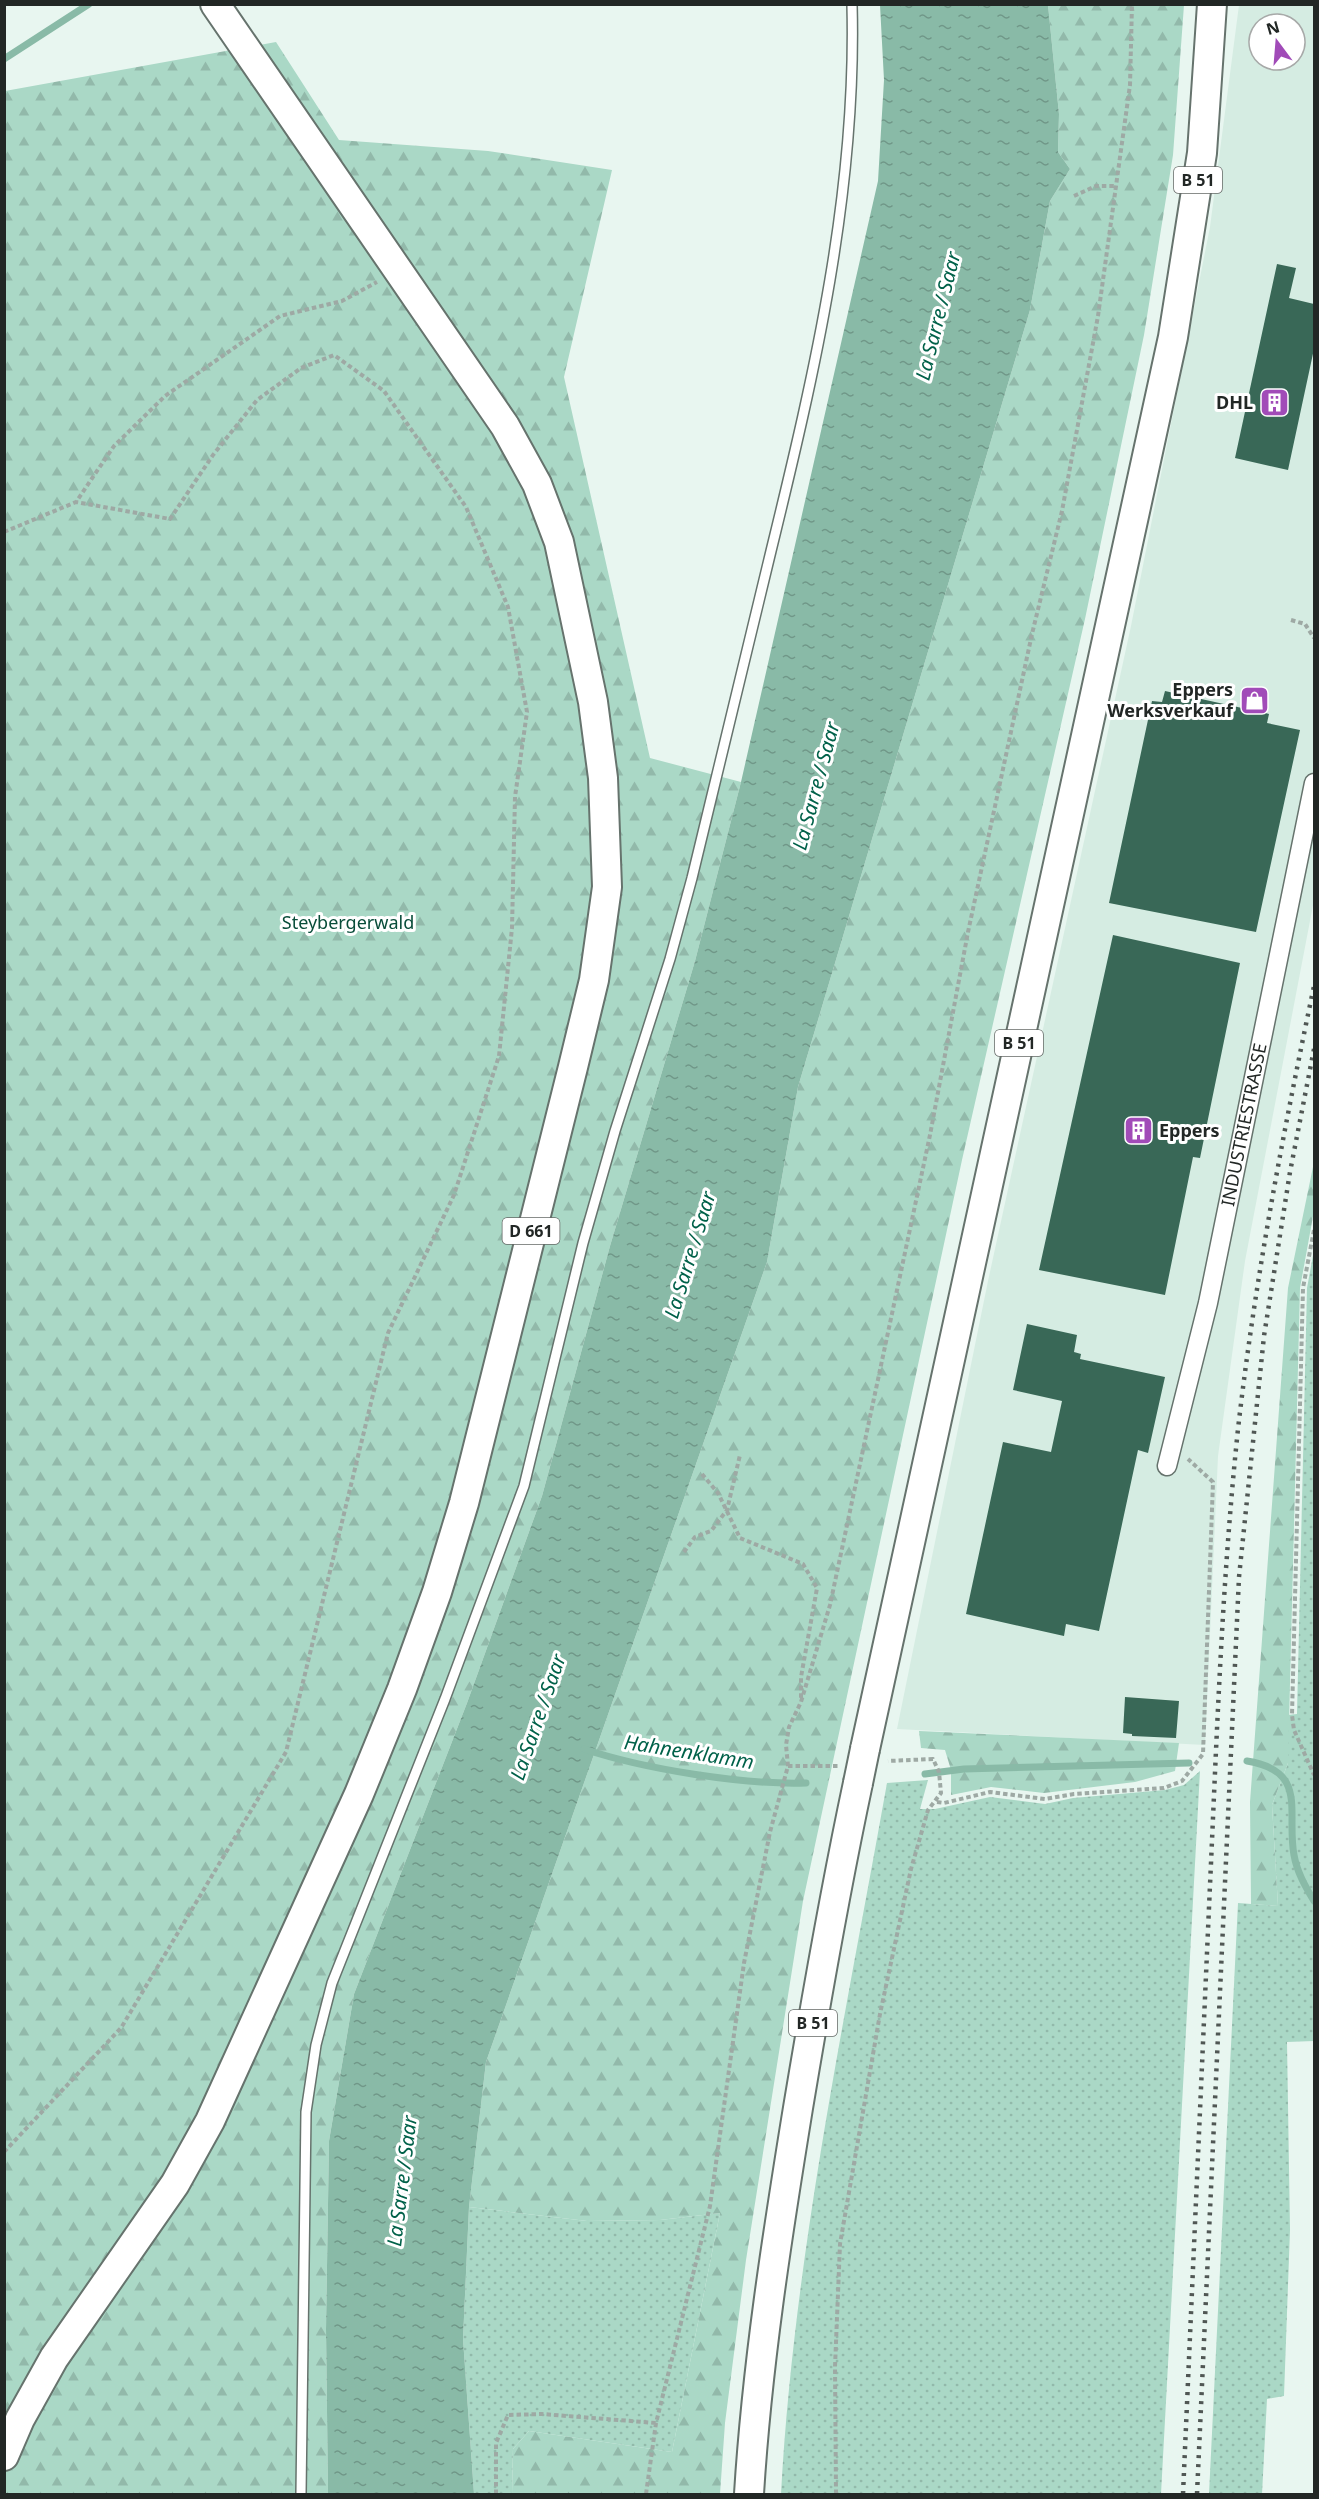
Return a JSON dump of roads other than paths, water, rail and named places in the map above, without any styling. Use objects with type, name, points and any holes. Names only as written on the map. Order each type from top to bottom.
[{"type":"main road","name":"D 661","points":[[4,2456],[20,2419],[54,2358],[175,2184],[210,2121],[302,1926],[402,1689],[437,1592],[464,1503],[594,980],[608,887],[603,778],[593,702],[559,542],[550,515],[524,458],[397,268],[215,4]]},
{"type":"main road","name":"B 51","points":[[749,2494],[753,2425],[772,2263],[832,1905],[1173,338],[1202,153],[1212,4]]},
{"type":"street","name":"INDUSTRIESTRASSE","points":[[1167,1466],[1208,1303],[1314,783]]},
{"type":"lane","points":[[301,2494],[306,2112],[316,2045],[332,1983],[445,1699],[524,1486],[583,1243],[615,1131],[670,959],[692,878],[812,382],[830,286],[847,168],[853,89],[852,4]]},
{"type":"water","name":"La Sarre / Saar","points":[[880,5],[1048,5],[1059,114],[1058,152],[1070,169],[1050,201],[1030,310],[798,1087],[767,1262],[486,2062],[469,2207],[463,2339],[474,2494],[328,2494],[326,2329],[329,2141],[354,1994],[467,1703],[542,1496],[610,1246],[695,961],[741,782],[878,181],[884,80]]},
{"type":"waterway","points":[[4,59],[89,4]]},
{"type":"waterway","name":"Hahnenklamm","points":[[584,1749],[635,1763],[694,1774],[753,1781],[806,1783]]},
{"type":"waterway","name":"Hahnenklamm","points":[[1247,1761],[1266,1766],[1279,1774],[1287,1784],[1291,1796],[1295,1861],[1314,1901]]},
{"type":"waterway","name":"Hahnenklamm","points":[[925,1774],[964,1769],[1189,1763]]},
{"type":"railway","points":[[1183,2494],[1218,1714],[1232,1486],[1261,1262],[1314,986]]},
{"type":"railway","points":[[1197,2494],[1239,1577],[1264,1336],[1290,1172],[1314,1049]]},
{"type":"place","name":"DHL","points":[[1274,403]]},
{"type":"place","name":"Eppers Werksverkauf","points":[[1254,700]]},
{"type":"place","name":"Eppers","points":[[1138,1131]]},
{"type":"park label","name":"Steybergerwald","points":[[348,923]]}]
